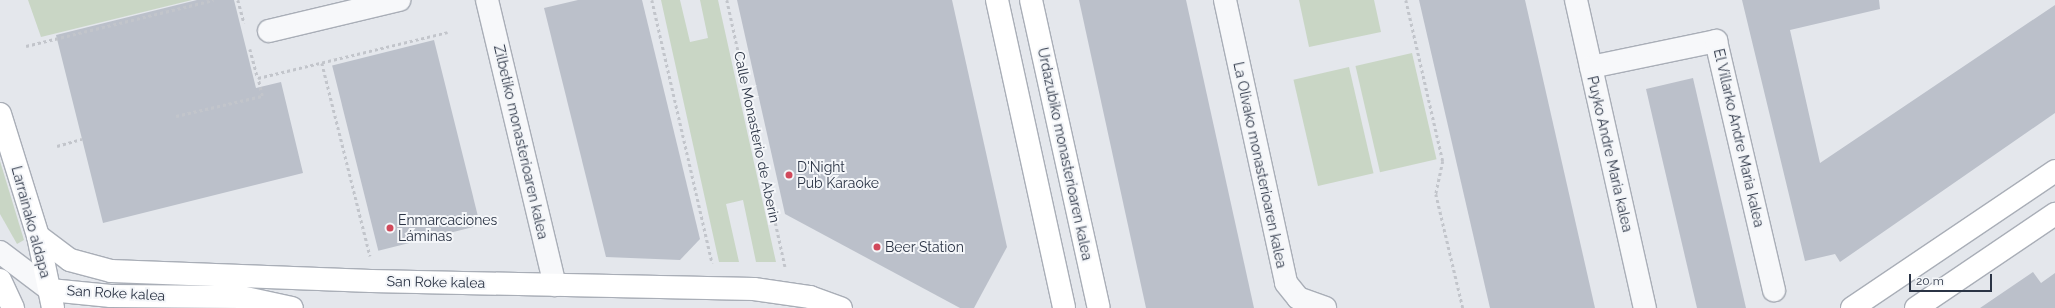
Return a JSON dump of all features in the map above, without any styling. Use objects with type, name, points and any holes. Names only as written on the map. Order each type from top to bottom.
[{"type":"street","points":[[269,32],[399,0]]},
{"type":"street","name":"Zilbetiko monasterioaren kalea","points":[[487,0],[555,285]]},
{"type":"street","points":[[997,0],[1064,308]]},
{"type":"street","name":"Urdazubiko monasterioaren kalea","points":[[1031,0],[1099,308]]},
{"type":"street","name":"La Olivako monasterioaren kalea","points":[[1225,0],[1286,283],[1298,298],[1325,308]]},
{"type":"street","name":"Puyko Andre Maria kalea","points":[[1576,0],[1645,308]]},
{"type":"street","name":"El Villarko Andre Maria kalea","points":[[1591,67],[1716,41],[1774,290]]},
{"type":"street","name":"Larrainako aldapa","points":[[0,114],[38,236],[51,299]]},
{"type":"street","points":[[1852,308],[2055,171]]},
{"type":"street","points":[[1916,308],[2055,214]]},
{"type":"street","name":"San Roke kalea","points":[[38,236],[70,260],[112,271],[555,285],[754,289],[810,297],[842,308]]},
{"type":"street","name":"San Roke kalea","points":[[0,252],[51,299],[111,296],[241,297],[292,308]]},
{"type":"street","points":[[0,280],[13,308]]},
{"type":"street","points":[[1051,308],[1058,282]]},
{"type":"path","points":[[26,46],[213,0]]},
{"type":"path","points":[[238,0],[245,28]]},
{"type":"path","points":[[652,0],[714,272]]},
{"type":"path","name":"Calle Monasterio de Aberin","points":[[727,0],[786,273]]},
{"type":"path","points":[[1406,0],[1443,161],[1436,194],[1463,308]]},
{"type":"path","points":[[258,78],[448,32]]},
{"type":"path","points":[[176,116],[262,96],[249,43]]},
{"type":"path","points":[[322,63],[371,260]]},
{"type":"path","points":[[57,146],[82,139]]},
{"type":"green space","points":[[28,0],[192,0],[41,37]]},
{"type":"green space","points":[[661,0],[680,0],[690,42],[708,38],[700,0],[718,0],[776,262],[756,262],[743,200],[726,204],[739,262],[719,262]]},
{"type":"green space","points":[[1299,0],[1374,0],[1381,32],[1309,47]]},
{"type":"green space","points":[[1412,53],[1437,159],[1380,172],[1355,66]]},
{"type":"green space","points":[[1349,67],[1374,173],[1318,186],[1293,80]]},
{"type":"green space","points":[[0,161],[24,240],[17,244],[0,214]]},
{"type":"building","points":[[197,0],[234,0],[256,88],[281,82],[303,173],[103,223],[56,35]]},
{"type":"building","points":[[578,0],[642,0],[700,239],[680,260],[606,257],[544,8]]},
{"type":"building","points":[[737,0],[952,0],[1007,247],[974,308],[960,308],[785,214]]},
{"type":"building","points":[[1079,0],[1186,0],[1254,308],[1146,308]]},
{"type":"building","points":[[1419,0],[1525,0],[1595,308],[1490,308]]},
{"type":"building","points":[[1742,0],[1879,0],[1880,9],[1790,30],[1820,163],[2055,5],[2055,113],[1840,262],[1835,254],[1805,261]]},
{"type":"building","points":[[434,40],[480,225],[378,251],[332,65]]},
{"type":"building","points":[[1693,78],[1746,308],[1697,308],[1646,89]]},
{"type":"building","points":[[2033,272],[2041,283],[2055,273],[2055,308],[1980,308]]},
{"type":"place","name":"D'Night Pub Karaoke","points":[[789,175]]},
{"type":"place","name":"Enmarcaciones Láminas","points":[[390,228]]},
{"type":"place","name":"Beer Station","points":[[877,247]]}]
